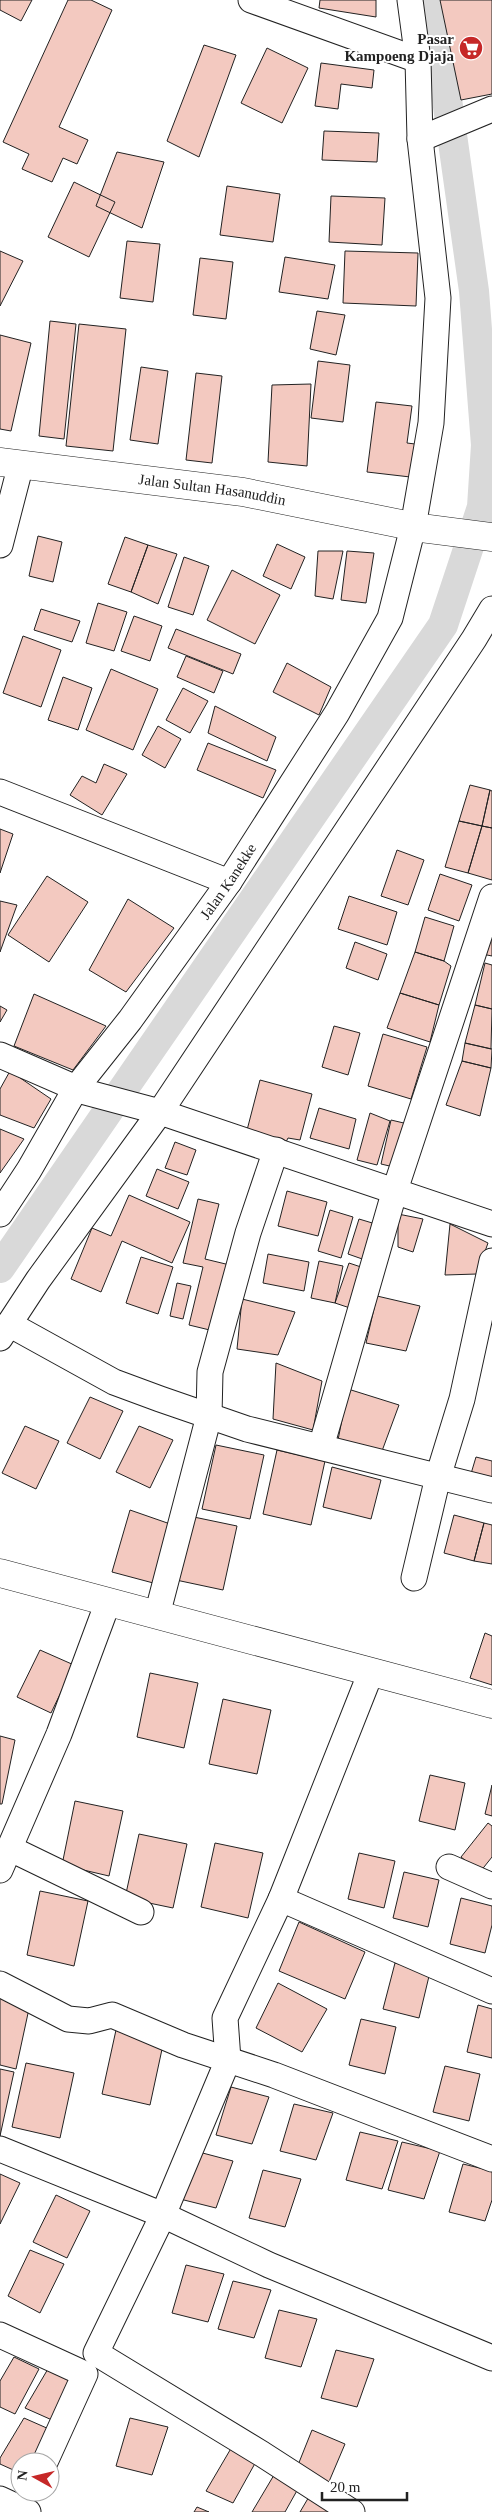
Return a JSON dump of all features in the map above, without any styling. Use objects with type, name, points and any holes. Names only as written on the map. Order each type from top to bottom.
[{"type":"main road","name":"Jalan Sultan Hasanuddin","points":[[10,463],[243,492],[417,528],[491,537]]},
{"type":"main road","points":[[0,1573],[492,1704]]},
{"type":"street","points":[[251,0],[418,60]]},
{"type":"street","name":"Jalan Kanekke","points":[[0,1214],[80,1090],[229,882],[338,713],[390,618],[417,528],[431,423],[438,298],[421,139],[418,60],[410,0]]},
{"type":"street","points":[[421,139],[492,109]]},
{"type":"street","points":[[0,545],[10,463]]},
{"type":"street","points":[[492,609],[474,639],[151,1109],[106,1185],[5,1331],[114,1382],[247,1429],[492,1490]]},
{"type":"street","points":[[0,792],[229,882]]},
{"type":"street","points":[[321,1447],[395,1190],[492,897]]},
{"type":"street","points":[[0,1054],[80,1090],[151,1109],[492,1224]]},
{"type":"street","points":[[157,1616],[209,1416],[210,1372],[248,1233],[276,1150]]},
{"type":"street","points":[[414,1578],[438,1478],[462,1399],[492,1261]]},
{"type":"street","points":[[108,1602],[59,1734],[7,1843],[142,1912]]},
{"type":"street","points":[[50,2452],[162,2215],[228,2060],[225,2018],[282,1899],[371,1672]]},
{"type":"street","points":[[449,1866],[492,1886]]},
{"type":"street","points":[[282,1899],[492,1991]]},
{"type":"street","points":[[0,1984],[68,2019],[89,2021],[112,2015],[183,2045],[228,2060],[492,2159]]},
{"type":"street","points":[[0,2148],[162,2215],[270,2265],[492,2358]]},
{"type":"street","points":[[0,2335],[91,2364],[262,2454],[352,2512]]},
{"type":"street","points":[[0,2499],[26,2506]]},
{"type":"building","points":[[0,0],[32,0],[21,21],[0,10]]},
{"type":"building","points":[[68,0],[91,0],[112,10],[59,127],[88,140],[77,164],[63,158],[52,182],[22,169],[29,154],[3,142]]},
{"type":"building","points":[[320,0],[376,0],[376,17],[319,8]]},
{"type":"building","name":"Pasar Kampoeng Djaja","points":[[440,0],[492,0],[492,94],[461,100]]},
{"type":"building","points":[[204,45],[236,55],[199,157],[167,141]]},
{"type":"building","points":[[267,48],[308,68],[282,123],[241,103]]},
{"type":"building","points":[[321,63],[374,70],[372,88],[341,84],[338,109],[315,106]]},
{"type":"building","points":[[324,131],[379,133],[377,162],[322,160]]},
{"type":"building","points":[[117,152],[164,162],[142,228],[96,206]]},
{"type":"building","points":[[74,182],[115,202],[89,257],[48,237]]},
{"type":"building","points":[[227,186],[280,194],[273,242],[220,235]]},
{"type":"building","points":[[331,196],[385,198],[382,245],[329,242]]},
{"type":"building","points":[[127,241],[160,244],[153,302],[120,298]]},
{"type":"building","points":[[0,251],[23,261],[0,306]]},
{"type":"building","points":[[345,251],[418,253],[416,306],[343,303]]},
{"type":"building","points":[[285,257],[335,265],[328,299],[279,292]]},
{"type":"building","points":[[200,258],[233,262],[226,319],[193,315]]},
{"type":"building","points":[[317,311],[345,315],[336,355],[310,349]]},
{"type":"building","points":[[50,321],[76,324],[64,439],[39,436]]},
{"type":"building","points":[[79,324],[126,329],[113,451],[66,446]]},
{"type":"building","points":[[0,335],[31,343],[11,431],[0,429]]},
{"type":"building","points":[[318,361],[350,365],[343,422],[311,418]]},
{"type":"building","points":[[141,367],[168,371],[158,444],[130,440]]},
{"type":"building","points":[[196,373],[222,376],[212,463],[186,460]]},
{"type":"building","points":[[311,384],[307,466],[268,462],[272,385]]},
{"type":"building","points":[[376,402],[412,406],[407,443],[423,445],[419,478],[367,472]]},
{"type":"building","points":[[38,536],[62,542],[53,582],[29,576]]},
{"type":"building","points":[[125,537],[148,545],[131,592],[108,584]]},
{"type":"building","points":[[277,544],[305,557],[291,589],[263,576]]},
{"type":"building","points":[[148,545],[177,554],[158,604],[131,592]]},
{"type":"building","points":[[318,551],[343,551],[333,599],[315,596]]},
{"type":"building","points":[[347,551],[374,553],[366,603],[341,600]]},
{"type":"building","points":[[184,557],[209,566],[193,615],[168,607]]},
{"type":"building","points":[[232,570],[280,595],[255,644],[207,620]]},
{"type":"building","points":[[98,603],[127,612],[114,651],[86,643]]},
{"type":"building","points":[[41,609],[80,621],[72,642],[34,630]]},
{"type":"building","points":[[134,616],[162,626],[150,661],[121,651]]},
{"type":"building","points":[[176,629],[241,654],[233,674],[168,648]]},
{"type":"building","points":[[23,636],[61,650],[41,707],[3,693]]},
{"type":"building","points":[[186,656],[223,671],[214,693],[177,677]]},
{"type":"building","points":[[287,663],[331,687],[319,715],[273,692]]},
{"type":"building","points":[[111,669],[158,689],[133,750],[86,730]]},
{"type":"building","points":[[63,677],[92,688],[78,730],[48,720]]},
{"type":"building","points":[[183,688],[208,701],[190,733],[166,720]]},
{"type":"building","points":[[215,706],[276,737],[267,761],[208,733]]},
{"type":"building","points":[[158,726],[181,739],[165,768],[142,755]]},
{"type":"building","points":[[208,743],[276,770],[263,798],[197,770]]},
{"type":"building","points":[[104,764],[127,774],[102,815],[70,795],[82,776],[96,783]]},
{"type":"building","points":[[470,785],[490,790],[482,826],[459,821]]},
{"type":"building","points":[[490,790],[492,791],[492,828],[482,826]]},
{"type":"building","points":[[459,821],[482,826],[468,873],[445,867]]},
{"type":"building","points":[[482,826],[492,828],[492,880],[468,873]]},
{"type":"building","points":[[0,829],[13,834],[0,873]]},
{"type":"building","points":[[397,850],[424,860],[408,905],[381,896]]},
{"type":"building","points":[[440,874],[472,885],[459,921],[428,910]]},
{"type":"building","points":[[47,876],[88,902],[49,962],[8,935]]},
{"type":"building","points":[[349,896],[397,912],[387,945],[338,929]]},
{"type":"building","points":[[128,899],[174,928],[126,992],[89,970]]},
{"type":"building","points":[[0,901],[17,905],[0,952]]},
{"type":"building","points":[[425,917],[454,926],[444,961],[415,952]]},
{"type":"building","points":[[492,926],[492,956],[482,954]]},
{"type":"building","points":[[355,942],[387,954],[378,980],[346,968]]},
{"type":"building","points":[[415,952],[444,961],[451,966],[439,1005],[400,993]]},
{"type":"building","points":[[485,963],[492,965],[492,1009],[475,1005]]},
{"type":"building","points":[[400,993],[439,1005],[430,1042],[387,1028]]},
{"type":"building","points":[[34,994],[106,1026],[73,1070],[14,1046]]},
{"type":"building","points":[[475,1005],[492,1009],[491,1049],[465,1043]]},
{"type":"building","points":[[0,1006],[7,1010],[0,1022]]},
{"type":"building","points":[[334,1026],[360,1033],[348,1075],[322,1067]]},
{"type":"building","points":[[383,1034],[427,1047],[411,1099],[368,1086]]},
{"type":"building","points":[[465,1043],[492,1049],[491,1068],[462,1061]]},
{"type":"building","points":[[462,1061],[491,1068],[480,1116],[446,1105]]},
{"type":"building","points":[[10,1071],[51,1099],[34,1128],[0,1115],[0,1089]]},
{"type":"building","points":[[260,1080],[312,1094],[300,1140],[288,1138],[285,1144],[246,1134]]},
{"type":"building","points":[[319,1108],[356,1119],[349,1149],[310,1138]]},
{"type":"building","points":[[370,1113],[390,1121],[377,1165],[357,1160]]},
{"type":"building","points":[[391,1120],[408,1124],[398,1168],[381,1164]]},
{"type":"building","points":[[0,1129],[24,1139],[0,1173]]},
{"type":"building","points":[[175,1142],[196,1150],[187,1175],[165,1168]]},
{"type":"building","points":[[157,1169],[189,1182],[178,1209],[146,1196]]},
{"type":"building","points":[[287,1191],[327,1202],[318,1236],[278,1226]]},
{"type":"building","points":[[129,1195],[190,1222],[172,1263],[122,1241],[101,1292],[71,1279],[92,1228],[111,1236]]},
{"type":"building","points":[[198,1199],[219,1204],[205,1259],[234,1266],[218,1332],[189,1325],[203,1267],[183,1263]]},
{"type":"building","points":[[330,1210],[353,1217],[341,1258],[318,1251]]},
{"type":"building","points":[[398,1214],[423,1219],[413,1252],[398,1247]]},
{"type":"building","points":[[359,1219],[379,1225],[368,1261],[348,1254]]},
{"type":"building","points":[[450,1224],[488,1243],[477,1274],[445,1275]]},
{"type":"building","points":[[268,1254],[309,1262],[304,1291],[263,1283]]},
{"type":"building","points":[[141,1257],[173,1267],[158,1314],[126,1303]]},
{"type":"building","points":[[319,1261],[343,1266],[335,1303],[311,1298]]},
{"type":"building","points":[[349,1263],[367,1269],[353,1309],[335,1303]]},
{"type":"building","points":[[177,1283],[191,1286],[183,1319],[170,1316]]},
{"type":"building","points":[[377,1296],[420,1306],[406,1351],[366,1343]]},
{"type":"building","points":[[242,1299],[295,1312],[278,1355],[237,1349]]},
{"type":"building","points":[[276,1363],[322,1381],[313,1430],[273,1419]]},
{"type":"building","points":[[348,1389],[399,1405],[382,1451],[338,1440]]},
{"type":"building","points":[[90,1397],[123,1411],[100,1459],[67,1443]]},
{"type":"building","points":[[25,1426],[59,1441],[36,1489],[2,1473]]},
{"type":"building","points":[[139,1426],[173,1440],[150,1488],[116,1472]]},
{"type":"building","points":[[216,1445],[264,1455],[250,1519],[202,1509]]},
{"type":"building","points":[[277,1450],[325,1461],[311,1525],[263,1514]]},
{"type":"building","points":[[476,1457],[492,1461],[492,1482],[470,1477]]},
{"type":"building","points":[[332,1467],[381,1480],[371,1519],[323,1507]]},
{"type":"building","points":[[130,1510],[176,1526],[157,1584],[112,1572]]},
{"type":"building","points":[[454,1515],[484,1523],[474,1561],[444,1553]]},
{"type":"building","points":[[189,1516],[237,1526],[223,1590],[176,1580]]},
{"type":"building","points":[[484,1523],[492,1525],[492,1564],[474,1561]]},
{"type":"building","points":[[485,1633],[492,1636],[492,1685],[470,1678]]},
{"type":"building","points":[[40,1650],[74,1665],[51,1713],[17,1697]]},
{"type":"building","points":[[150,1673],[198,1683],[184,1748],[137,1737]]},
{"type":"building","points":[[223,1699],[271,1710],[257,1774],[209,1764]]},
{"type":"building","points":[[0,1736],[15,1740],[2,1804],[0,1804]]},
{"type":"building","points":[[430,1775],[465,1783],[455,1830],[419,1821]]},
{"type":"building","points":[[492,1785],[492,1816],[485,1814]]},
{"type":"building","points":[[75,1801],[123,1811],[109,1876],[62,1865]]},
{"type":"building","points":[[488,1823],[492,1826],[492,1857],[480,1872],[461,1857]]},
{"type":"building","points":[[139,1834],[187,1844],[173,1908],[125,1898]]},
{"type":"building","points":[[215,1843],[263,1853],[248,1918],[201,1907]]},
{"type":"building","points":[[359,1853],[395,1861],[384,1908],[348,1899]]},
{"type":"building","points":[[404,1872],[439,1880],[428,1927],[393,1918]]},
{"type":"building","points":[[40,1891],[88,1901],[74,1966],[27,1955]]},
{"type":"building","points":[[461,1898],[492,1906],[492,1925],[485,1953],[450,1944]]},
{"type":"building","points":[[299,1922],[365,1952],[345,1999],[279,1971]]},
{"type":"building","points":[[395,1963],[430,1972],[419,2018],[383,2009]]},
{"type":"building","points":[[278,1983],[327,2009],[302,2052],[256,2028]]},
{"type":"building","points":[[0,1998],[30,2004],[16,2069],[0,2065]]},
{"type":"building","points":[[478,2005],[492,2009],[492,2058],[467,2052]]},
{"type":"building","points":[[361,2019],[396,2027],[385,2074],[349,2065]]},
{"type":"building","points":[[116,2030],[164,2040],[150,2105],[102,2094]]},
{"type":"building","points":[[26,2063],[74,2073],[60,2138],[12,2127]]},
{"type":"building","points":[[445,2066],[480,2074],[469,2121],[433,2112]]},
{"type":"building","points":[[0,2069],[14,2072],[0,2136]]},
{"type":"building","points":[[231,2087],[269,2097],[252,2144],[216,2135]]},
{"type":"building","points":[[294,2104],[333,2113],[316,2160],[280,2151]]},
{"type":"building","points":[[360,2132],[398,2141],[382,2189],[346,2180]]},
{"type":"building","points":[[402,2142],[440,2151],[424,2199],[388,2190]]},
{"type":"building","points":[[195,2151],[233,2161],[216,2208],[180,2199]]},
{"type":"building","points":[[463,2164],[492,2171],[492,2200],[485,2221],[449,2212]]},
{"type":"building","points":[[263,2170],[301,2179],[285,2227],[249,2218]]},
{"type":"building","points":[[0,2174],[20,2183],[0,2224]]},
{"type":"building","points":[[56,2195],[90,2211],[67,2258],[33,2242]]},
{"type":"building","points":[[30,2250],[64,2264],[40,2313],[8,2296]]},
{"type":"building","points":[[186,2265],[224,2274],[208,2322],[172,2313]]},
{"type":"building","points":[[233,2281],[271,2290],[254,2338],[218,2329]]},
{"type":"building","points":[[279,2310],[317,2319],[301,2367],[265,2358]]},
{"type":"building","points":[[336,2350],[374,2359],[357,2407],[321,2398]]},
{"type":"building","points":[[14,2357],[39,2369],[15,2414],[0,2407],[0,2381]]},
{"type":"building","points":[[52,2362],[77,2374],[52,2420],[25,2408]]},
{"type":"building","points":[[24,2418],[49,2429],[36,2452],[10,2452],[10,2468],[0,2464],[0,2458]]},
{"type":"building","points":[[130,2418],[168,2427],[152,2475],[116,2466]]},
{"type":"building","points":[[312,2430],[345,2444],[328,2484],[296,2470]]},
{"type":"building","points":[[233,2445],[258,2458],[233,2503],[206,2491]]},
{"type":"building","points":[[274,2475],[299,2487],[285,2512],[252,2512]]},
{"type":"building","points":[[310,2495],[333,2512],[300,2512]]},
{"type":"building","points":[[197,2507],[209,2512],[194,2512]]},
{"type":"waterway","points":[[0,1268],[443,625],[482,507],[486,445],[474,291],[433,0]]},
{"type":"place","name":"Pasar Kampoeng Djaja","points":[[471,48]]}]
